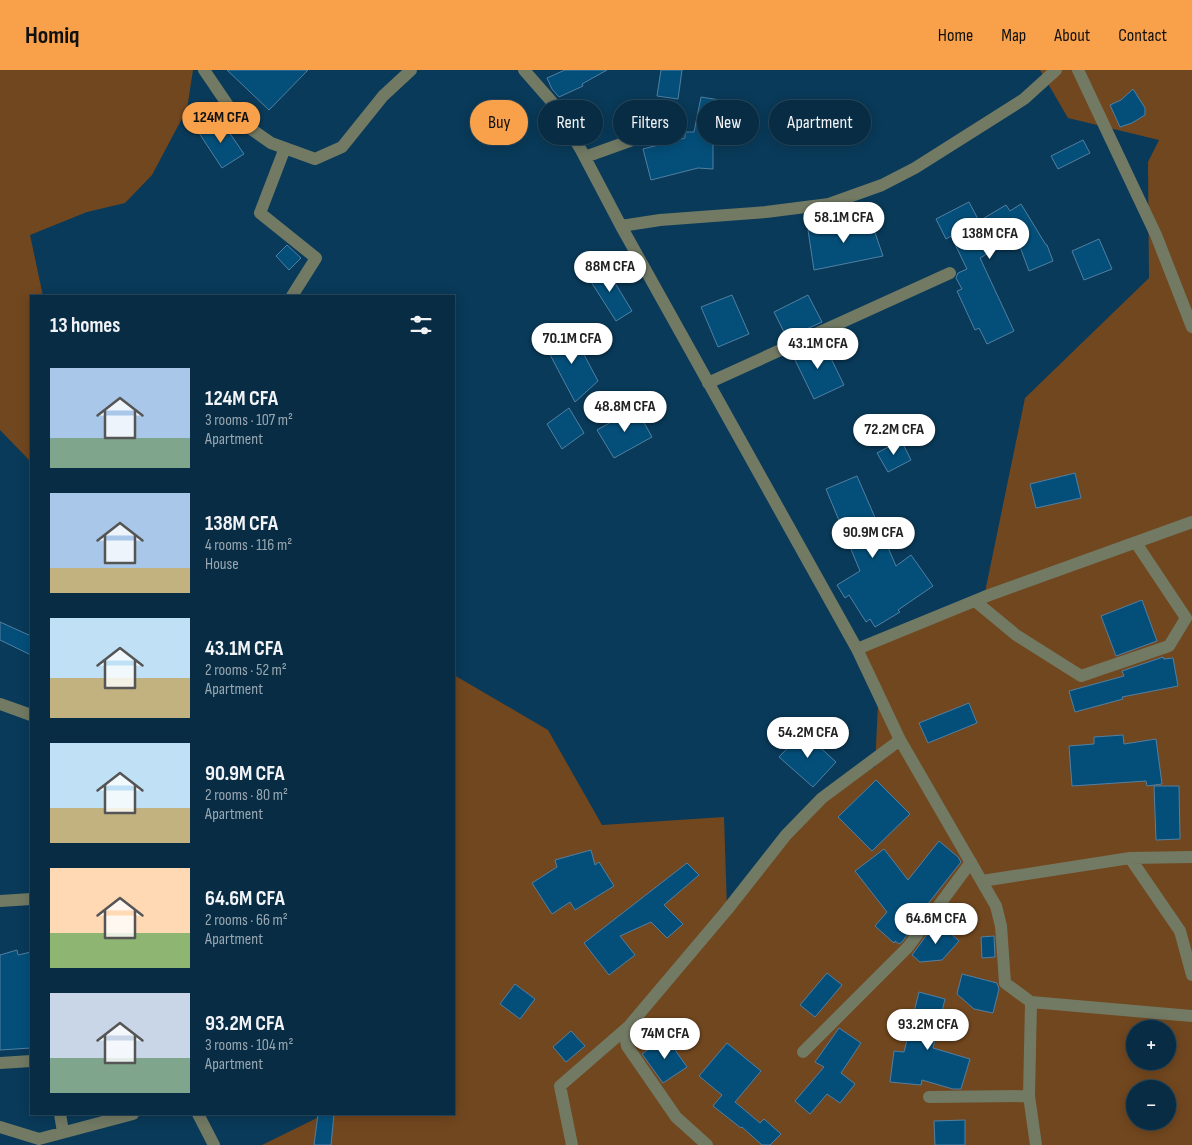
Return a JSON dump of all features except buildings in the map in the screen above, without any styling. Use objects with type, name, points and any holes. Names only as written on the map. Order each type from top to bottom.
[{"type":"street","points":[[204,70],[238,120],[271,143],[316,159],[342,147],[382,96],[411,70]]},
{"type":"street","points":[[524,70],[552,102],[585,157],[621,226],[856,649],[900,740],[996,906],[1001,926],[1005,983],[1031,1002],[1192,1016]]},
{"type":"street","points":[[621,226],[660,220],[766,212],[830,204],[882,185],[915,168],[1024,99],[1056,70]]},
{"type":"street","points":[[1078,70],[1156,235],[1192,327]]},
{"type":"street","points":[[585,157],[618,145]]},
{"type":"street","points":[[285,148],[260,213],[316,258],[293,295]]},
{"type":"street","points":[[708,383],[950,273]]},
{"type":"street","points":[[856,649],[975,601],[1192,522]]},
{"type":"street","points":[[975,601],[1016,635],[1082,676],[1169,646],[1186,618],[1136,542]]},
{"type":"street","points":[[0,704],[30,715]]},
{"type":"street","points":[[572,1145],[560,1086],[629,1026],[727,910],[786,835],[822,798],[900,740]]},
{"type":"street","points":[[982,881],[1130,858],[1192,857]]},
{"type":"street","points":[[1130,858],[1180,931],[1192,976]]},
{"type":"street","points":[[803,1052],[908,947],[971,862]]},
{"type":"street","points":[[0,901],[30,899]]},
{"type":"street","points":[[1031,1002],[1029,1096],[1036,1145]]},
{"type":"street","points":[[629,1026],[625,1036],[626,1046],[676,1117],[707,1145]]},
{"type":"street","points":[[0,1063],[30,1061]]},
{"type":"street","points":[[929,1097],[1029,1096]]},
{"type":"street","points":[[60,1115],[64,1132]]},
{"type":"street","points":[[0,1127],[39,1139],[129,1115]]},
{"type":"street","points":[[199,1115],[214,1145]]},
{"type":"shaded area","points":[[0,70],[193,70],[187,109],[152,175],[125,203],[87,212],[30,235],[43,295],[30,295],[30,461],[0,430]]},
{"type":"shaded area","points":[[1040,70],[1192,70],[1192,1145],[262,1145],[323,1115],[455,1115],[455,676],[548,730],[602,825],[724,817],[727,909],[786,835],[853,772],[875,767],[879,683],[857,649],[984,597],[1025,398],[1149,278],[1148,162],[1159,140],[1068,118]]}]
